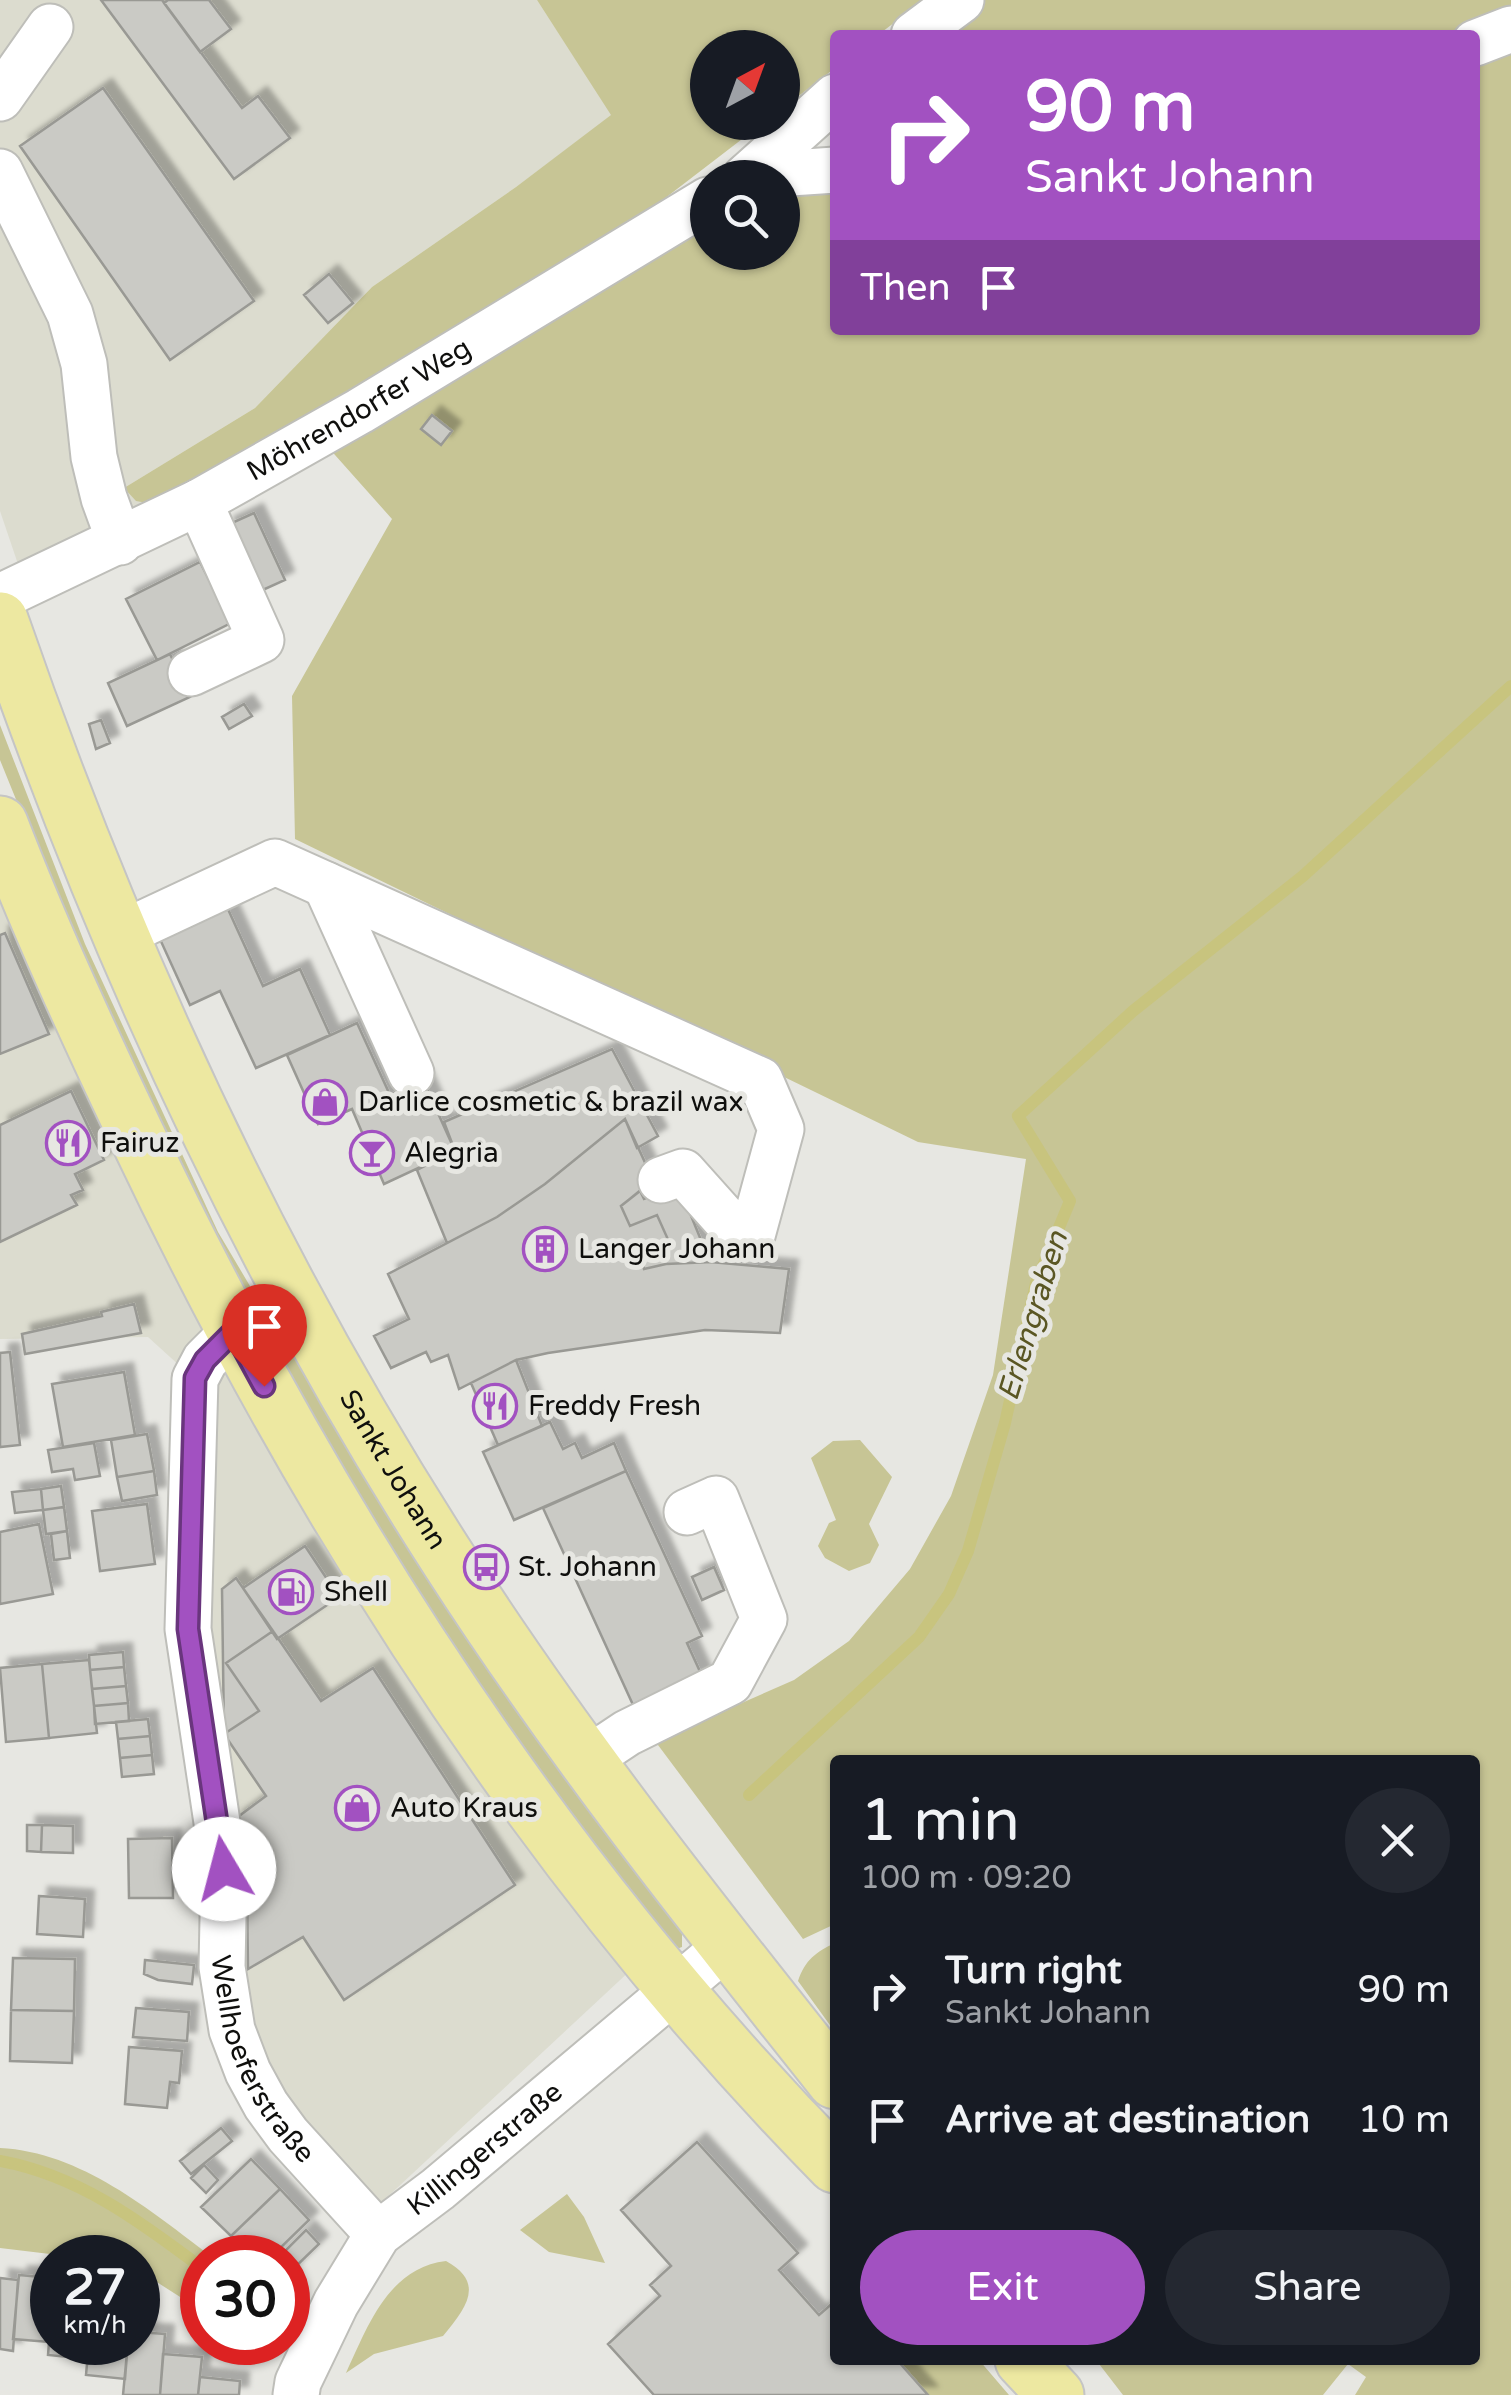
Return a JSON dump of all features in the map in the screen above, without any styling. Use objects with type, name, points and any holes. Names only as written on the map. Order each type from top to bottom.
[{"type":"main road","name":"Sankt Johann","points":[[0,620],[121,934],[179,1063],[317,1340],[449,1562],[585,1761],[830,2075]]},
{"type":"main road","points":[[0,824],[13,894],[102,1063],[234,1331],[294,1441],[404,1621],[502,1766],[675,1990],[830,2160]]},
{"type":"main road","points":[[1027,2365],[1056,2395]]},
{"type":"main road","points":[[1058,2365],[1080,2395]]},
{"type":"street","points":[[921,30],[961,0]]},
{"type":"street","points":[[0,98],[50,27]]},
{"type":"street","points":[[1480,42],[1511,29]]},
{"type":"street","points":[[764,160],[830,101]]},
{"type":"street","points":[[800,172],[830,170]]},
{"type":"street","points":[[0,172],[70,314],[84,364],[94,456],[120,542]]},
{"type":"street","name":"Möhrendorfer Weg","points":[[0,596],[198,502],[360,411],[690,211]]},
{"type":"street","points":[[192,673],[260,640],[198,502]]},
{"type":"street","points":[[121,934],[276,862],[760,1080],[781,1129],[751,1239],[734,1229],[683,1172],[661,1180]]},
{"type":"street","points":[[326,885],[411,1073]]},
{"type":"street","name":"Wellhoeferstraße","points":[[234,1331],[205,1360],[195,1378],[188,1629],[224,1869],[222,1966],[226,2004],[248,2072],[266,2105],[288,2135],[378,2234]]},
{"type":"street","points":[[585,1761],[627,1733],[730,1682],[764,1619],[716,1499],[687,1512]]},
{"type":"street","name":"Killingerstraße","points":[[296,2395],[298,2382],[336,2303],[378,2234],[438,2189],[728,1945]]},
{"type":"shaded area","points":[[0,0],[537,0],[612,115],[372,287],[255,408],[124,488],[147,503],[20,570],[0,511]]},
{"type":"shaded area","points":[[537,0],[924,0],[885,30],[830,30],[830,72],[800,95],[800,30],[690,30],[690,140],[741,140],[715,160],[690,160],[690,179],[664,199],[466,326],[182,487],[147,503],[136,501],[124,488],[255,408],[372,287],[611,115]]},
{"type":"shaded area","points":[[957,0],[1511,0],[1511,2395],[1355,2395],[1366,2377],[1349,2365],[1480,2365],[1480,1755],[830,1755],[830,1926],[803,1939],[655,1741],[794,1680],[849,1641],[910,1569],[951,1496],[993,1375],[1026,1159],[918,1142],[295,839],[292,696],[392,519],[327,446],[690,224],[690,270],[800,270],[800,184],[830,181],[830,335],[1480,335],[1480,30],[936,30]]},
{"type":"shaded area","points":[[0,725],[85,944],[218,1232],[276,1330],[316,1378],[682,1927],[682,1947],[671,1951],[506,1733],[366,1520],[229,1275],[82,962],[0,760]]},
{"type":"shaded area","points":[[0,861],[633,1968],[368,2215],[230,2031],[192,1377],[148,1337],[0,1339]]},
{"type":"shaded area","points":[[860,1440],[892,1477],[869,1524],[879,1545],[870,1563],[849,1571],[825,1558],[818,1546],[829,1523],[836,1520],[811,1458],[833,1441]]},
{"type":"shaded area","points":[[830,1946],[830,2025],[798,1981],[804,1967]]},
{"type":"shaded area","points":[[0,2148],[30,2152],[59,2160],[113,2186],[182,2235],[180,2297],[160,2284],[160,2235],[30,2235],[30,2252],[0,2248]]},
{"type":"shaded area","points":[[567,2194],[584,2217],[605,2263],[549,2252],[520,2230]]},
{"type":"shaded area","points":[[446,2261],[466,2278],[469,2287],[465,2306],[443,2336],[374,2354],[346,2373],[372,2319],[395,2287],[426,2266]]},
{"type":"shaded area","points":[[901,2365],[983,2365],[1009,2395],[928,2395]]},
{"type":"shaded area","points":[[1100,2365],[1347,2365],[1323,2395],[1123,2395]]},
{"type":"building","points":[[101,0],[162,0],[242,108],[258,96],[290,138],[234,179]]},
{"type":"building","points":[[209,0],[231,29],[200,52],[164,3]]},
{"type":"building","points":[[103,88],[254,301],[170,360],[20,146]]},
{"type":"building","points":[[329,274],[353,303],[328,323],[304,295]]},
{"type":"building","points":[[432,415],[452,431],[441,445],[421,429]]},
{"type":"building","points":[[254,513],[285,580],[256,593],[225,526]]},
{"type":"building","points":[[200,562],[231,623],[157,660],[126,599]]},
{"type":"building","points":[[170,654],[190,697],[127,726],[108,683]]},
{"type":"building","points":[[244,704],[252,716],[229,729],[222,717]]},
{"type":"building","points":[[101,720],[110,743],[96,749],[89,724]]},
{"type":"building","points":[[227,907],[263,986],[300,969],[330,1035],[256,1068],[220,991],[190,1005],[159,937]]},
{"type":"building","points":[[5,933],[49,1034],[0,1054],[0,935]]},
{"type":"building","points":[[357,1023],[390,1095],[423,1080],[455,1151],[384,1184],[352,1109],[318,1124],[287,1055]]},
{"type":"building","points":[[612,1049],[658,1136],[637,1148],[625,1119],[545,1184],[497,1217],[447,1243],[417,1170],[455,1151],[444,1122]]},
{"type":"building","points":[[71,1091],[104,1160],[75,1174],[83,1190],[71,1195],[77,1205],[0,1242],[0,1125]]},
{"type":"building","name":"Langer Johann","points":[[625,1119],[653,1180],[621,1206],[630,1226],[657,1215],[670,1244],[640,1254],[644,1269],[710,1262],[789,1269],[780,1333],[705,1330],[548,1353],[516,1360],[459,1389],[448,1355],[431,1362],[426,1352],[391,1368],[374,1336],[409,1319],[388,1274],[497,1217]]},
{"type":"building","points":[[678,1184],[710,1262],[644,1269],[640,1254],[670,1244],[657,1215],[630,1226],[621,1206],[640,1191],[644,1199]]},
{"type":"building","points":[[134,1304],[141,1333],[25,1354],[22,1334],[102,1316],[101,1312]]},
{"type":"building","points":[[10,1352],[20,1445],[0,1447],[0,1353]]},
{"type":"building","points":[[516,1360],[542,1426],[498,1445],[471,1383]]},
{"type":"building","points":[[124,1372],[135,1435],[63,1447],[52,1384]]},
{"type":"building","points":[[550,1422],[563,1449],[575,1443],[582,1458],[614,1443],[626,1471],[514,1520],[483,1452]]},
{"type":"building","points":[[147,1434],[154,1471],[117,1477],[111,1440]]},
{"type":"building","points":[[94,1443],[100,1476],[75,1480],[73,1469],[52,1472],[48,1450]]},
{"type":"building","points":[[154,1471],[157,1495],[122,1501],[117,1477]]},
{"type":"building","points":[[626,1471],[702,1636],[687,1643],[702,1676],[634,1707],[543,1508]]},
{"type":"building","points":[[61,1486],[64,1507],[43,1510],[41,1489]]},
{"type":"building","points":[[41,1489],[43,1510],[15,1513],[12,1492]]},
{"type":"building","points":[[147,1504],[155,1564],[100,1571],[92,1511]]},
{"type":"building","points":[[64,1507],[67,1531],[46,1534],[43,1510]]},
{"type":"building","points":[[39,1524],[53,1594],[0,1604],[0,1532]]},
{"type":"building","points":[[67,1531],[70,1558],[54,1560],[51,1534]]},
{"type":"building","name":"Shell","points":[[305,1546],[339,1597],[277,1639],[243,1588]]},
{"type":"building","points":[[714,1567],[724,1590],[702,1600],[692,1577]]},
{"type":"building","points":[[236,1578],[273,1631],[226,1663],[259,1711],[224,1734],[222,1589]]},
{"type":"building","name":"Auto Kraus","points":[[273,1631],[321,1701],[373,1668],[515,1885],[344,2000],[303,1937],[248,1969],[247,1893],[257,1886],[244,1870],[235,1819],[266,1796],[224,1734],[259,1711],[226,1663]]},
{"type":"building","points":[[123,1652],[124,1667],[90,1670],[89,1655]]},
{"type":"building","points":[[89,1660],[97,1733],[49,1738],[42,1664]]},
{"type":"building","points":[[42,1664],[49,1738],[6,1742],[0,1668]]},
{"type":"building","points":[[124,1667],[126,1686],[92,1689],[90,1670]]},
{"type":"building","points":[[126,1686],[128,1703],[94,1706],[92,1689]]},
{"type":"building","points":[[128,1703],[129,1721],[95,1724],[94,1706]]},
{"type":"building","points":[[148,1719],[150,1736],[118,1739],[116,1722]]},
{"type":"building","points":[[150,1736],[152,1755],[120,1758],[118,1739]]},
{"type":"building","points":[[152,1755],[154,1774],[122,1777],[120,1758]]},
{"type":"building","points":[[27,1825],[42,1825],[41,1852],[27,1851]]},
{"type":"building","points":[[42,1825],[73,1826],[73,1853],[41,1852]]},
{"type":"building","points":[[172,1838],[173,1898],[129,1898],[128,1839]]},
{"type":"building","points":[[39,1896],[85,1899],[83,1937],[37,1934]]},
{"type":"building","points":[[13,1958],[75,1959],[74,2011],[11,2010]]},
{"type":"building","points":[[145,1960],[194,1965],[192,1984],[158,1980],[144,1974]]},
{"type":"building","points":[[136,2008],[189,2012],[187,2041],[133,2037]]},
{"type":"building","points":[[11,2010],[74,2011],[72,2063],[10,2061]]},
{"type":"building","points":[[129,2047],[182,2051],[179,2083],[170,2082],[167,2108],[125,2104]]},
{"type":"building","points":[[221,2128],[232,2141],[191,2174],[180,2161]]},
{"type":"building","points":[[697,2142],[798,2253],[779,2270],[819,2315],[830,2305],[830,2365],[901,2365],[928,2395],[654,2395],[608,2344],[660,2296],[650,2285],[671,2266],[621,2210]]},
{"type":"building","points":[[251,2159],[280,2189],[232,2235],[201,2207]]},
{"type":"building","points":[[204,2165],[218,2180],[206,2193],[191,2178]]},
{"type":"building","points":[[280,2189],[309,2220],[294,2235],[232,2235]]},
{"type":"building","points":[[306,2230],[319,2244],[310,2253],[310,2235],[301,2235]]},
{"type":"building","points":[[19,2275],[30,2276],[30,2340],[13,2339]]},
{"type":"building","points":[[0,2278],[18,2280],[13,2351],[0,2349]]},
{"type":"building","points":[[160,2334],[165,2334],[160,2395],[123,2395],[126,2365],[160,2365]]},
{"type":"building","points":[[163,2354],[180,2355],[180,2365],[201,2365],[198,2395],[160,2395]]},
{"type":"building","points":[[87,2365],[126,2365],[125,2379],[86,2375]]},
{"type":"building","points":[[200,2377],[240,2381],[239,2395],[198,2395]]},
{"type":"waterway","name":"Erlengraben","points":[[749,1795],[919,1637],[949,1594],[968,1551],[1005,1423],[1036,1283],[1070,1201],[1018,1116],[1133,1011],[1303,876],[1511,686]]},
{"type":"waterway","name":"Erlengraben","points":[[0,2161],[82,2189],[180,2252]]},
{"type":"place","name":"Darlice cosmetic & brazil wax","points":[[325,1102]]},
{"type":"place","name":"Fairuz","points":[[68,1143]]},
{"type":"place","name":"Alegria","points":[[372,1153]]},
{"type":"place","name":"Langer Johann","points":[[545,1249]]},
{"type":"place","name":"Freddy Fresh","points":[[495,1406]]},
{"type":"place","name":"St. Johann","points":[[486,1567]]},
{"type":"place","name":"Shell","points":[[291,1592]]},
{"type":"place","name":"Auto Kraus","points":[[357,1808]]},
{"type":"route","points":[[224,1869],[188,1629],[195,1378],[205,1360],[234,1331],[264,1386]]}]
